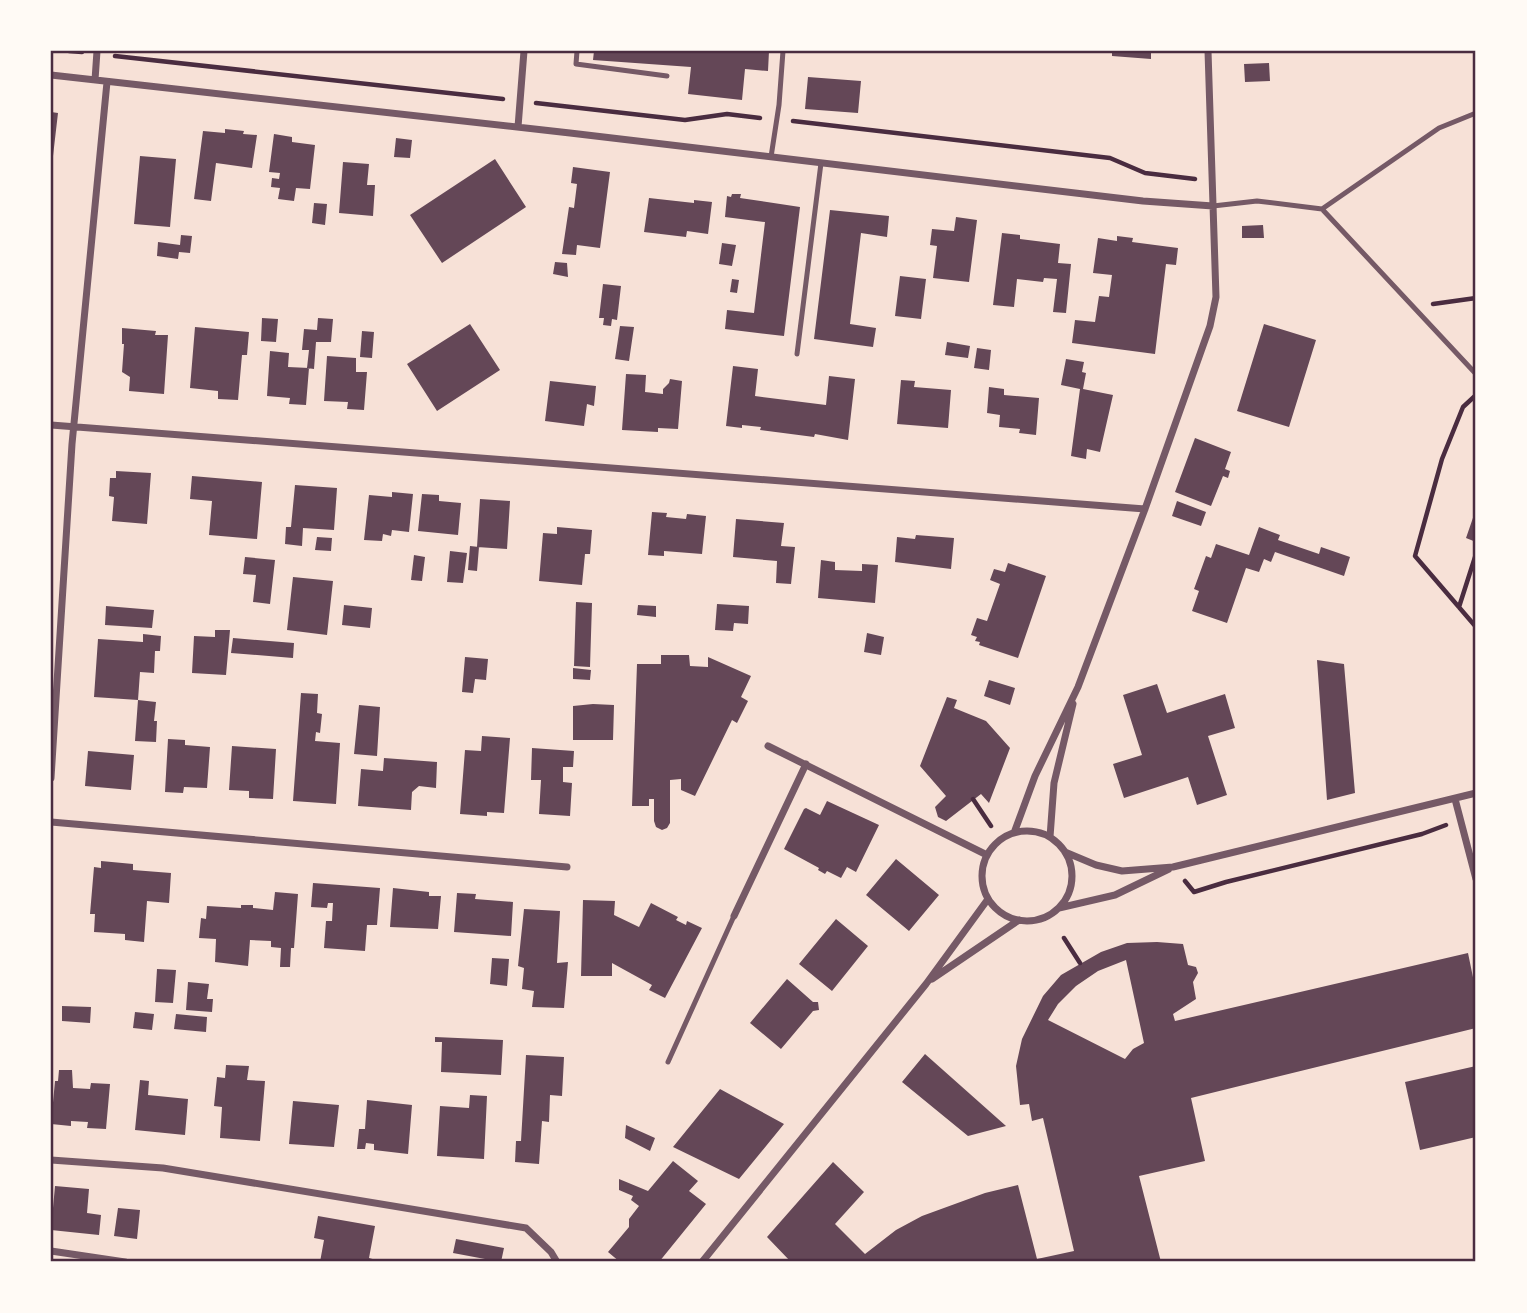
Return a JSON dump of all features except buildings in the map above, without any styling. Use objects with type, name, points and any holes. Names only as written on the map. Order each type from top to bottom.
[{"type":"street","points":[[518,127],[524,51]]},
{"type":"street","points":[[1014,833],[1035,776],[1077,687],[1145,509],[1210,326],[1216,297],[1208,51]]},
{"type":"street","points":[[95,80],[96,52]]},
{"type":"street","points":[[51,75],[1166,204],[1213,206]]},
{"type":"street","points":[[51,778],[74,426],[107,82]]},
{"type":"street","points":[[51,425],[1145,509]]},
{"type":"street","points":[[1050,837],[1054,783],[1077,687]]},
{"type":"street","points":[[768,746],[987,855]]},
{"type":"street","points":[[734,916],[806,765]]},
{"type":"street","points":[[1065,852],[1096,865],[1122,871],[1173,867],[1476,793]]},
{"type":"street","points":[[1455,799],[1476,879]]},
{"type":"street","points":[[51,822],[567,867]]},
{"type":"street","points":[[1058,908],[1067,896],[1072,881],[1071,866],[1065,852],[1050,837],[1039,832],[1014,833],[994,845],[982,869],[982,884],[988,899],[1007,916],[1019,920],[1040,919],[1058,908],[1115,895],[1173,867]]},
{"type":"street","points":[[702,1262],[926,984],[988,899]]},
{"type":"street","points":[[926,984],[1019,920]]},
{"type":"street","points":[[51,1160],[163,1168],[526,1228],[551,1252],[557,1262]]},
{"type":"street","points":[[51,1251],[125,1262]]},
{"type":"lane","points":[[577,51],[576,64],[667,76]]},
{"type":"lane","points":[[772,157],[783,51]]},
{"type":"lane","points":[[1322,209],[1439,128],[1476,113]]},
{"type":"lane","points":[[797,354],[821,163]]},
{"type":"lane","points":[[1213,206],[1257,201],[1322,209],[1476,374]]},
{"type":"lane","points":[[667,1062],[734,916]]},
{"type":"path","points":[[69,51],[685,120],[727,114],[1110,158],[1145,173],[1213,181]]},
{"type":"path","points":[[1415,307],[1476,298]]},
{"type":"path","points":[[1476,395],[1463,407],[1442,459],[1415,556],[1476,627]]},
{"type":"path","points":[[1459,607],[1476,554]]},
{"type":"path","points":[[974,799],[991,826]]},
{"type":"path","points":[[1173,867],[1195,892],[1239,878],[1422,834],[1460,819]]},
{"type":"path","points":[[1064,938],[1080,963]]}]
